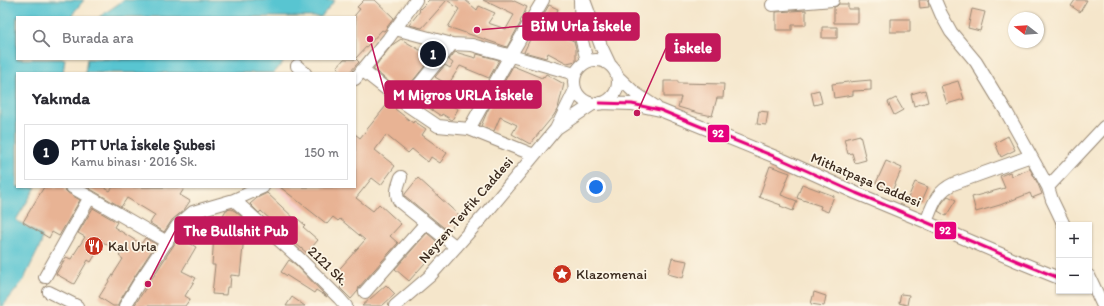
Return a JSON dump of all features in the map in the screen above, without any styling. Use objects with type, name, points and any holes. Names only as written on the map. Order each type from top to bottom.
[{"type":"street","points":[[416,0],[388,39],[358,75],[438,126],[469,130],[534,154]]},
{"type":"street","points":[[469,130],[543,0]]},
{"type":"street","points":[[580,0],[581,37],[587,61]]},
{"type":"street","points":[[556,129],[597,104],[607,101],[616,90],[618,83],[617,76],[601,46],[584,0]]},
{"type":"street","points":[[772,5],[833,0]]},
{"type":"street","points":[[935,0],[951,32],[976,62],[1007,113],[1048,187],[1052,200],[1063,222]]},
{"type":"street","points":[[395,29],[452,44],[472,45],[575,74]]},
{"type":"street","points":[[404,103],[452,44]]},
{"type":"street","points":[[610,65],[599,60],[587,61],[582,64],[575,74],[574,79],[575,90],[582,99],[597,104],[632,104],[660,110]]},
{"type":"street","points":[[617,76],[636,93],[660,110]]},
{"type":"street","points":[[556,129],[575,90]]},
{"type":"street","name":"Mithatpaşa Caddesi","points":[[660,110],[783,160],[856,194],[1056,277]]},
{"type":"street","points":[[1048,187],[1104,127]]},
{"type":"street","name":"Neyzen Tevfik Caddesi","points":[[395,306],[430,276],[487,212],[556,129]]},
{"type":"street","points":[[926,222],[936,199],[947,187],[1031,156]]},
{"type":"street","points":[[401,178],[397,192],[397,198],[400,202],[456,247]]},
{"type":"street","points":[[74,188],[167,242]]},
{"type":"street","points":[[125,306],[138,283],[178,226],[193,212],[234,200],[261,188]]},
{"type":"street","points":[[45,277],[90,197]]},
{"type":"street","name":"2121 Sk.","points":[[234,200],[300,259],[346,306]]},
{"type":"street","points":[[365,292],[426,223]]},
{"type":"street","points":[[1092,282],[1102,306]]},
{"type":"street","points":[[50,292],[77,306]]},
{"type":"shaded area","points":[[276,188],[314,188],[310,206],[303,212]]},
{"type":"water","points":[[0,0],[84,0],[74,12],[73,16],[16,16],[16,60],[65,60],[63,72],[16,72],[16,188],[35,188],[16,220],[42,236],[41,244],[23,281],[3,306],[0,306]]},
{"type":"water","points":[[124,0],[335,0],[322,16],[100,16]]},
{"type":"water","points":[[87,60],[284,61],[275,72],[85,72]]},
{"type":"building","points":[[364,0],[375,0],[394,18],[384,31],[382,30],[356,58],[355,15],[360,9],[357,7]]},
{"type":"building","points":[[429,0],[447,0],[422,28],[409,25],[420,11],[419,10]]},
{"type":"building","points":[[447,0],[465,0],[477,10],[479,6],[495,13],[488,23],[506,29],[514,15],[483,0],[512,0],[527,7],[521,22],[507,47],[448,27],[459,9]]},
{"type":"building","points":[[919,0],[928,0],[929,7],[920,8]]},
{"type":"building","points":[[1075,0],[1087,0],[1080,12],[1071,6]]},
{"type":"building","points":[[839,4],[848,4],[848,9],[858,9],[858,23],[834,23],[834,7]]},
{"type":"building","points":[[549,5],[558,9],[555,17],[572,23],[567,38],[574,41],[576,61],[567,63],[548,53],[546,58],[524,52]]},
{"type":"building","points":[[972,9],[985,12],[980,31],[968,28]]},
{"type":"building","points":[[806,10],[806,25],[792,25],[792,30],[776,30],[776,12]]},
{"type":"building","points":[[890,19],[910,19],[910,32],[890,32]]},
{"type":"building","points":[[822,27],[837,27],[837,38],[822,38]]},
{"type":"building","points":[[401,39],[432,57],[403,93],[373,69],[392,45]]},
{"type":"building","points":[[455,52],[476,58],[477,54],[499,60],[489,78],[460,66],[448,85],[435,77],[445,65],[450,68],[453,63],[449,60]]},
{"type":"building","points":[[356,59],[359,62],[350,72],[336,72],[339,69],[337,67],[343,60]]},
{"type":"building","points":[[513,66],[542,78],[546,74],[564,84],[558,108],[530,144],[512,134],[517,125],[500,117],[494,131],[481,126],[487,112]]},
{"type":"building","points":[[871,80],[871,90],[853,91],[853,95],[834,98],[832,84]]},
{"type":"building","points":[[664,81],[678,81],[678,83],[724,84],[723,98],[717,98],[712,116],[698,113],[678,107],[681,97],[664,97]]},
{"type":"building","points":[[958,81],[964,99],[947,104],[941,86]]},
{"type":"building","points":[[424,90],[449,107],[450,105],[458,109],[452,120],[442,114],[441,116],[426,106],[425,108],[415,101]]},
{"type":"building","points":[[819,90],[822,103],[814,105],[811,92]]},
{"type":"building","points":[[925,90],[928,102],[914,106],[911,94]]},
{"type":"building","points":[[896,98],[903,110],[894,115],[888,102]]},
{"type":"building","points":[[390,101],[397,107],[395,109],[413,123],[414,121],[426,129],[422,135],[447,153],[440,163],[431,157],[428,162],[412,149],[408,153],[386,135],[375,150],[395,166],[381,185],[372,178],[356,198],[373,211],[379,204],[401,224],[390,236],[398,243],[359,287],[358,291],[351,299],[340,288],[344,283],[334,275],[365,240],[340,219],[338,221],[333,217],[327,224],[281,188],[356,188],[356,135],[360,138]]},
{"type":"building","points":[[759,111],[768,112],[766,125],[757,124]]},
{"type":"building","points":[[860,135],[866,160],[855,163],[852,153],[848,154],[844,139]]},
{"type":"building","points":[[1008,136],[1015,150],[1001,157],[995,143]]},
{"type":"building","points":[[886,161],[902,168],[892,191],[876,183]]},
{"type":"building","points":[[770,166],[790,173],[781,195],[797,201],[793,211],[759,197]]},
{"type":"building","points":[[1030,169],[1042,194],[1032,198],[1030,193],[1000,205],[976,212],[972,197],[1005,188],[1000,176],[1010,172],[1012,176]]},
{"type":"building","points":[[418,178],[461,217],[448,231],[405,196]]},
{"type":"building","points":[[915,182],[928,187],[921,203],[908,198]]},
{"type":"building","points":[[802,184],[834,196],[828,212],[820,209],[821,206],[797,198]]},
{"type":"building","points":[[43,188],[65,188],[68,193],[80,200],[59,236],[52,232],[49,238],[23,222]]},
{"type":"building","points":[[89,188],[105,188],[110,191],[112,188],[184,188],[180,195],[190,201],[184,210],[172,220],[164,232],[150,223],[155,215],[127,198],[121,207]]},
{"type":"building","points":[[267,193],[296,220],[298,219],[305,225],[303,227],[318,240],[307,253],[284,234],[285,233],[261,211],[259,213],[250,204],[257,198]]},
{"type":"building","points":[[948,196],[956,200],[946,216],[938,211]]},
{"type":"building","points":[[93,208],[117,222],[114,227],[141,244],[145,238],[156,244],[133,279],[118,306],[113,306],[99,297],[123,259],[119,256],[121,254],[103,242],[91,262],[88,260],[74,284],[56,274],[66,257],[71,259],[85,237],[78,233]]},
{"type":"building","points":[[231,209],[256,229],[252,235],[244,230],[244,233],[221,219],[226,210]]},
{"type":"building","points":[[427,233],[441,245],[409,281],[395,269]]},
{"type":"building","points":[[214,234],[244,236],[240,276],[231,275],[230,287],[227,287],[226,295],[212,294],[215,265],[212,265]]},
{"type":"building","points":[[179,237],[196,247],[182,271],[196,278],[185,296],[190,299],[185,306],[134,306]]},
{"type":"building","points":[[672,258],[687,261],[683,278],[668,274]]},
{"type":"building","points":[[289,260],[295,264],[327,297],[316,290],[314,293],[281,272]]},
{"type":"building","points":[[386,285],[395,294],[382,306],[362,306]]},
{"type":"building","points":[[814,292],[826,296],[824,306],[811,304]]},
{"type":"building","points":[[901,294],[909,295],[907,305],[899,303]]},
{"type":"building","points":[[292,297],[305,306],[286,306]]},
{"type":"transit line","name":"92","points":[[600,103],[632,104],[660,110],[783,160],[856,193],[1056,277]]},
{"type":"place","name":"BİM Urla İskele","points":[[477,30]]},
{"type":"place","name":"M Migros URLA İskele","points":[[370,39]]},
{"type":"place","name":"PTT Urla İskele Şubesi","points":[[433,54]]},
{"type":"place","name":"İskele","points":[[637,113]]},
{"type":"place","name":"Kal Urla","points":[[94,246]]},
{"type":"place","name":"Klazomenai","points":[[562,274]]},
{"type":"place","name":"The Bullshit Pub","points":[[148,284]]}]
